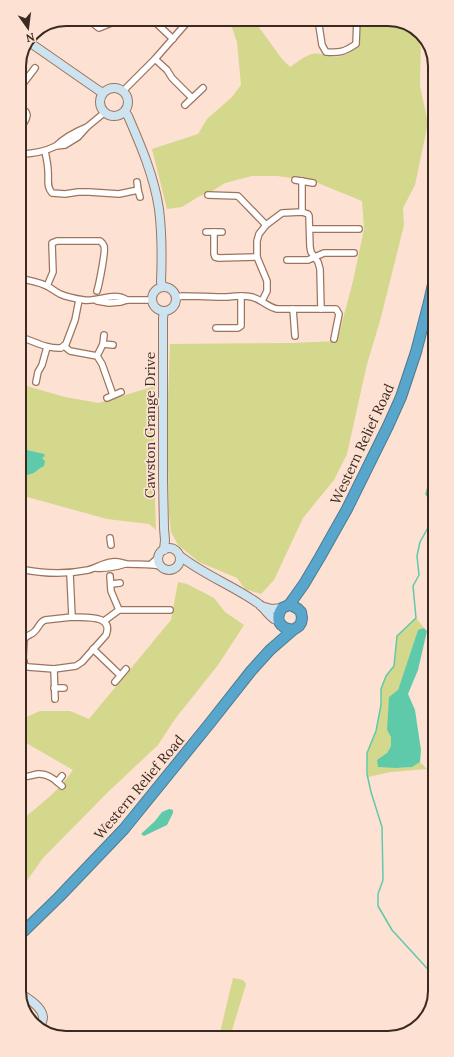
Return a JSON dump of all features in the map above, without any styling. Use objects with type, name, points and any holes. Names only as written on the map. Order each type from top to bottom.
[{"type":"highway","name":"Western Relief Road","points":[[290,607],[298,601],[304,584],[347,510],[388,426],[401,397],[416,352],[428,306]]},
{"type":"highway","points":[[290,607],[302,614],[301,623],[293,630],[287,629],[280,623],[278,614],[290,607]]},
{"type":"highway","name":"Western Relief Road","points":[[270,650],[278,636],[280,623]]},
{"type":"highway","name":"Western Relief Road","points":[[26,929],[124,829],[252,671],[270,650],[293,630]]},
{"type":"street","points":[[160,26],[174,39]]},
{"type":"street","points":[[123,91],[174,39],[184,26]]},
{"type":"street","points":[[319,26],[322,45],[326,52],[337,53],[356,44],[357,26]]},
{"type":"street","points":[[38,48],[103,93]]},
{"type":"street","points":[[155,59],[192,98]]},
{"type":"street","points":[[26,80],[35,68]]},
{"type":"street","points":[[111,88],[120,89],[123,91],[129,101],[129,105],[125,112],[116,116],[110,116],[104,112],[100,101],[103,93],[111,88]]},
{"type":"street","points":[[185,105],[203,88]]},
{"type":"street","points":[[26,154],[45,151],[56,146],[65,145],[78,137],[104,112]]},
{"type":"street","points":[[125,112],[148,163],[157,201],[162,244],[163,287]]},
{"type":"street","points":[[45,151],[48,170],[48,185],[52,193],[65,194],[89,192],[119,194],[138,190]]},
{"type":"street","points":[[295,180],[313,183]]},
{"type":"street","points":[[137,182],[140,197]]},
{"type":"street","points":[[302,182],[302,212]]},
{"type":"street","points":[[208,195],[238,196],[266,225]]},
{"type":"street","points":[[262,301],[267,291],[267,281],[257,257],[257,241],[259,234],[266,225],[282,213],[302,212],[308,214],[311,252],[318,262],[320,269],[321,309]]},
{"type":"street","points":[[310,229],[359,229]]},
{"type":"street","points":[[206,232],[222,232]]},
{"type":"street","points":[[214,232],[215,257],[257,257]]},
{"type":"street","points":[[47,286],[53,272],[52,243],[57,241],[100,241],[105,247],[105,254],[97,291]]},
{"type":"street","points":[[286,260],[308,260],[324,253],[354,253]]},
{"type":"street","points":[[26,280],[47,286],[61,294],[80,300],[95,300],[108,303],[127,300],[152,300]]},
{"type":"street","points":[[163,287],[170,289],[176,298],[173,307],[164,311],[157,309],[152,303],[154,292],[163,287]]},
{"type":"street","points":[[176,298],[182,296],[241,296],[253,297],[272,308],[277,309],[336,309],[339,314],[334,339]]},
{"type":"street","points":[[216,328],[238,328],[241,326],[241,296]]},
{"type":"street","points":[[26,339],[47,347],[61,348],[64,346],[75,320],[80,300]]},
{"type":"street","points":[[293,309],[295,336]]},
{"type":"street","name":"Cawston Grange Drive","points":[[164,311],[162,363],[164,550]]},
{"type":"street","points":[[97,356],[104,335]]},
{"type":"street","points":[[102,344],[113,345]]},
{"type":"street","points":[[64,346],[70,351],[97,356],[102,364],[110,396],[121,392]]},
{"type":"street","points":[[36,382],[47,347]]},
{"type":"street","points":[[110,538],[111,545]]},
{"type":"street","points":[[165,540],[192,566],[241,592],[257,603],[280,623]]},
{"type":"street","points":[[150,564],[159,557],[164,550],[170,548],[173,549]]},
{"type":"street","points":[[176,567],[180,562],[180,556]]},
{"type":"street","points":[[159,557],[159,564],[161,566]]},
{"type":"street","points":[[26,570],[45,574],[70,574],[96,568],[104,569],[117,567],[125,564],[150,564],[161,566],[167,570],[176,567],[192,566]]},
{"type":"street","points":[[70,574],[72,617]]},
{"type":"street","points":[[110,576],[111,591],[119,610]]},
{"type":"street","points":[[110,584],[120,583]]},
{"type":"street","points":[[257,603],[272,609],[290,607]]},
{"type":"street","points":[[104,621],[119,610],[170,610]]},
{"type":"street","points":[[26,636],[35,632],[42,621],[72,617],[99,618],[104,621],[108,631],[94,649],[82,662],[76,666],[54,669],[26,666]]},
{"type":"street","points":[[94,649],[120,675]]},
{"type":"street","points":[[54,669],[55,699]]},
{"type":"street","points":[[115,682],[126,669]]},
{"type":"street","points":[[54,688],[64,688]]},
{"type":"street","points":[[26,776],[42,774],[62,786]]},
{"type":"street","points":[[57,782],[62,776]]},
{"type":"street","points":[[27,999],[39,1008],[43,1016],[41,1022]]},
{"type":"green space","points":[[231,26],[258,26],[282,59],[290,67],[304,57],[312,54],[339,57],[349,53],[357,47],[360,26],[390,26],[401,28],[412,34],[421,44],[420,86],[428,123],[415,185],[403,208],[404,225],[380,321],[367,364],[347,454],[334,480],[303,518],[274,580],[261,594],[245,589],[237,578],[199,562],[178,545],[171,532],[168,465],[170,344],[337,341],[353,281],[364,229],[362,201],[313,181],[277,176],[252,176],[225,183],[182,207],[167,209],[152,149],[198,134],[207,119],[232,97],[241,85],[237,42]]},
{"type":"green space","points":[[26,386],[65,397],[99,403],[155,386],[154,465],[156,530],[149,524],[107,519],[26,497]]},
{"type":"green space","points":[[178,582],[187,584],[214,598],[225,612],[244,625],[218,665],[175,719],[158,745],[108,792],[43,858],[26,882],[26,817],[55,791],[73,770],[26,743],[26,717],[40,711],[70,711],[89,719],[171,620]]},
{"type":"green space","points":[[416,618],[424,628],[418,631],[398,690],[391,746],[387,753],[397,768],[411,767],[420,762],[427,769],[391,772],[368,777],[367,753],[376,731],[381,705],[381,689],[386,676],[394,666],[397,636]]},
{"type":"green space","points":[[233,978],[243,980],[246,984],[232,1031],[220,1031]]},
{"type":"water","points":[[26,450],[44,454],[45,456],[42,458],[45,461],[44,466],[32,474],[26,475]]},
{"type":"water","points":[[424,628],[427,631],[418,670],[408,694],[415,710],[421,750],[420,762],[412,767],[378,767],[377,760],[387,753],[391,746],[391,737],[387,730],[389,697],[398,690],[418,630]]},
{"type":"water","points":[[169,809],[173,810],[173,813],[167,825],[144,836],[141,834],[162,812]]},
{"type":"waterway","points":[[428,487],[426,494],[428,497]]},
{"type":"waterway","points":[[428,528],[420,542],[417,556],[419,575],[413,586],[416,618],[397,636],[394,666],[386,676],[381,689],[381,705],[376,731],[367,753],[367,774],[382,827],[383,880],[378,894],[378,906],[392,930],[428,969]]}]
